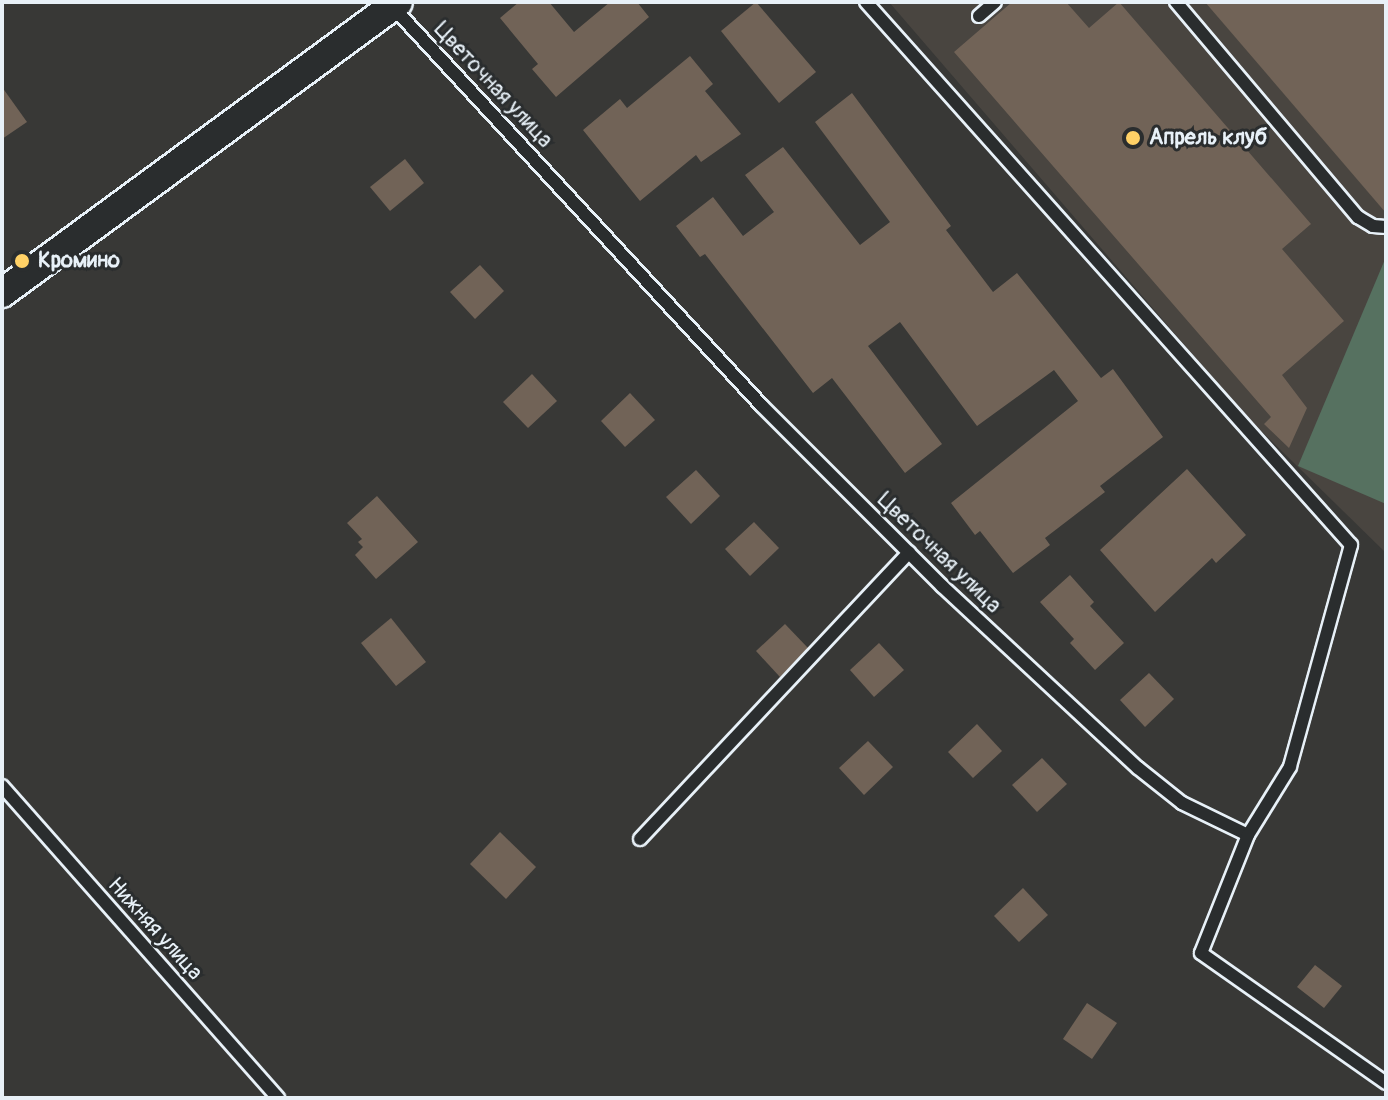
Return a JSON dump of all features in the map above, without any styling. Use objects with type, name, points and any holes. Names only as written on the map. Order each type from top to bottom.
[{"type":"street","points":[[2,293],[395,4]]},
{"type":"lane","points":[[866,2],[1351,545],[1290,767],[1248,835],[1201,953],[1386,1083]]},
{"type":"lane","points":[[979,16],[995,2]]},
{"type":"lane","points":[[1176,2],[1358,217],[1373,226],[1386,227]]},
{"type":"lane","name":"Цветочная улица","points":[[395,4],[762,406],[909,553],[1138,768],[1182,803],[1248,835]]},
{"type":"lane","points":[[640,839],[909,553]]},
{"type":"lane","name":"Нижняя улица","points":[[2,786],[278,1098]]},
{"type":"shaded area","points":[[889,2],[1386,2],[1386,553],[1244,414]]},
{"type":"green space","points":[[1386,257],[1386,504],[1298,466]]},
{"type":"building","points":[[519,2],[549,2],[574,32],[610,2],[637,2],[649,17],[556,97],[532,69],[538,64],[500,18]]},
{"type":"building","points":[[756,2],[816,72],[779,103],[721,31]]},
{"type":"building","name":"Апрель клуб","points":[[1012,2],[1066,2],[1089,28],[1119,2],[1311,224],[1282,249],[1344,321],[1282,375],[1307,408],[1289,448],[1264,424],[1271,417],[954,52]]},
{"type":"building","name":"Апрель клуб","points":[[1205,2],[1386,2],[1386,213]]},
{"type":"building","points":[[690,56],[713,84],[705,91],[741,134],[701,162],[696,155],[640,201],[583,130],[620,99],[627,108]]},
{"type":"building","points":[[2,87],[27,122],[2,139]]},
{"type":"building","points":[[852,93],[951,226],[946,230],[993,292],[1017,273],[1101,378],[1113,369],[1163,437],[1100,486],[1105,492],[1045,538],[1050,545],[1013,573],[980,531],[975,535],[951,503],[1078,401],[1054,370],[977,426],[900,322],[868,346],[942,444],[905,473],[832,378],[813,393],[705,254],[700,257],[676,226],[713,197],[743,236],[774,212],[745,175],[783,147],[860,245],[890,222],[815,122]]},
{"type":"building","points":[[405,159],[424,183],[390,211],[370,187]]},
{"type":"building","points":[[480,265],[504,291],[475,319],[450,292]]},
{"type":"building","points":[[532,374],[557,401],[528,428],[503,402]]},
{"type":"building","points":[[630,393],[655,420],[625,447],[601,421]]},
{"type":"building","points":[[1187,469],[1246,535],[1216,563],[1212,558],[1155,612],[1100,550]]},
{"type":"building","points":[[696,470],[720,496],[691,524],[666,497]]},
{"type":"building","points":[[377,496],[418,542],[376,579],[355,555],[363,547],[358,542],[362,539],[347,523]]},
{"type":"building","points":[[754,522],[779,548],[750,576],[725,549]]},
{"type":"building","points":[[1070,575],[1094,602],[1090,606],[1124,643],[1095,670],[1070,643],[1074,639],[1040,602]]},
{"type":"building","points":[[391,618],[426,662],[396,686],[361,643]]},
{"type":"building","points":[[785,624],[808,648],[780,677],[756,651]]},
{"type":"building","points":[[879,643],[904,670],[874,697],[850,670]]},
{"type":"building","points":[[1149,673],[1174,699],[1145,727],[1120,700]]},
{"type":"building","points":[[977,724],[1002,751],[973,778],[948,752]]},
{"type":"building","points":[[868,741],[893,767],[864,795],[839,768]]},
{"type":"building","points":[[1042,758],[1067,784],[1037,812],[1012,785]]},
{"type":"building","points":[[500,832],[536,867],[506,899],[470,864]]},
{"type":"building","points":[[1023,888],[1048,915],[1019,942],[994,916]]},
{"type":"building","points":[[1315,965],[1342,986],[1324,1008],[1297,987]]},
{"type":"building","points":[[1087,1003],[1117,1023],[1092,1059],[1063,1039]]},
{"type":"place","name":"Апрель клуб","points":[[1133,138]]},
{"type":"place","name":"Кромино","points":[[22,261]]}]
